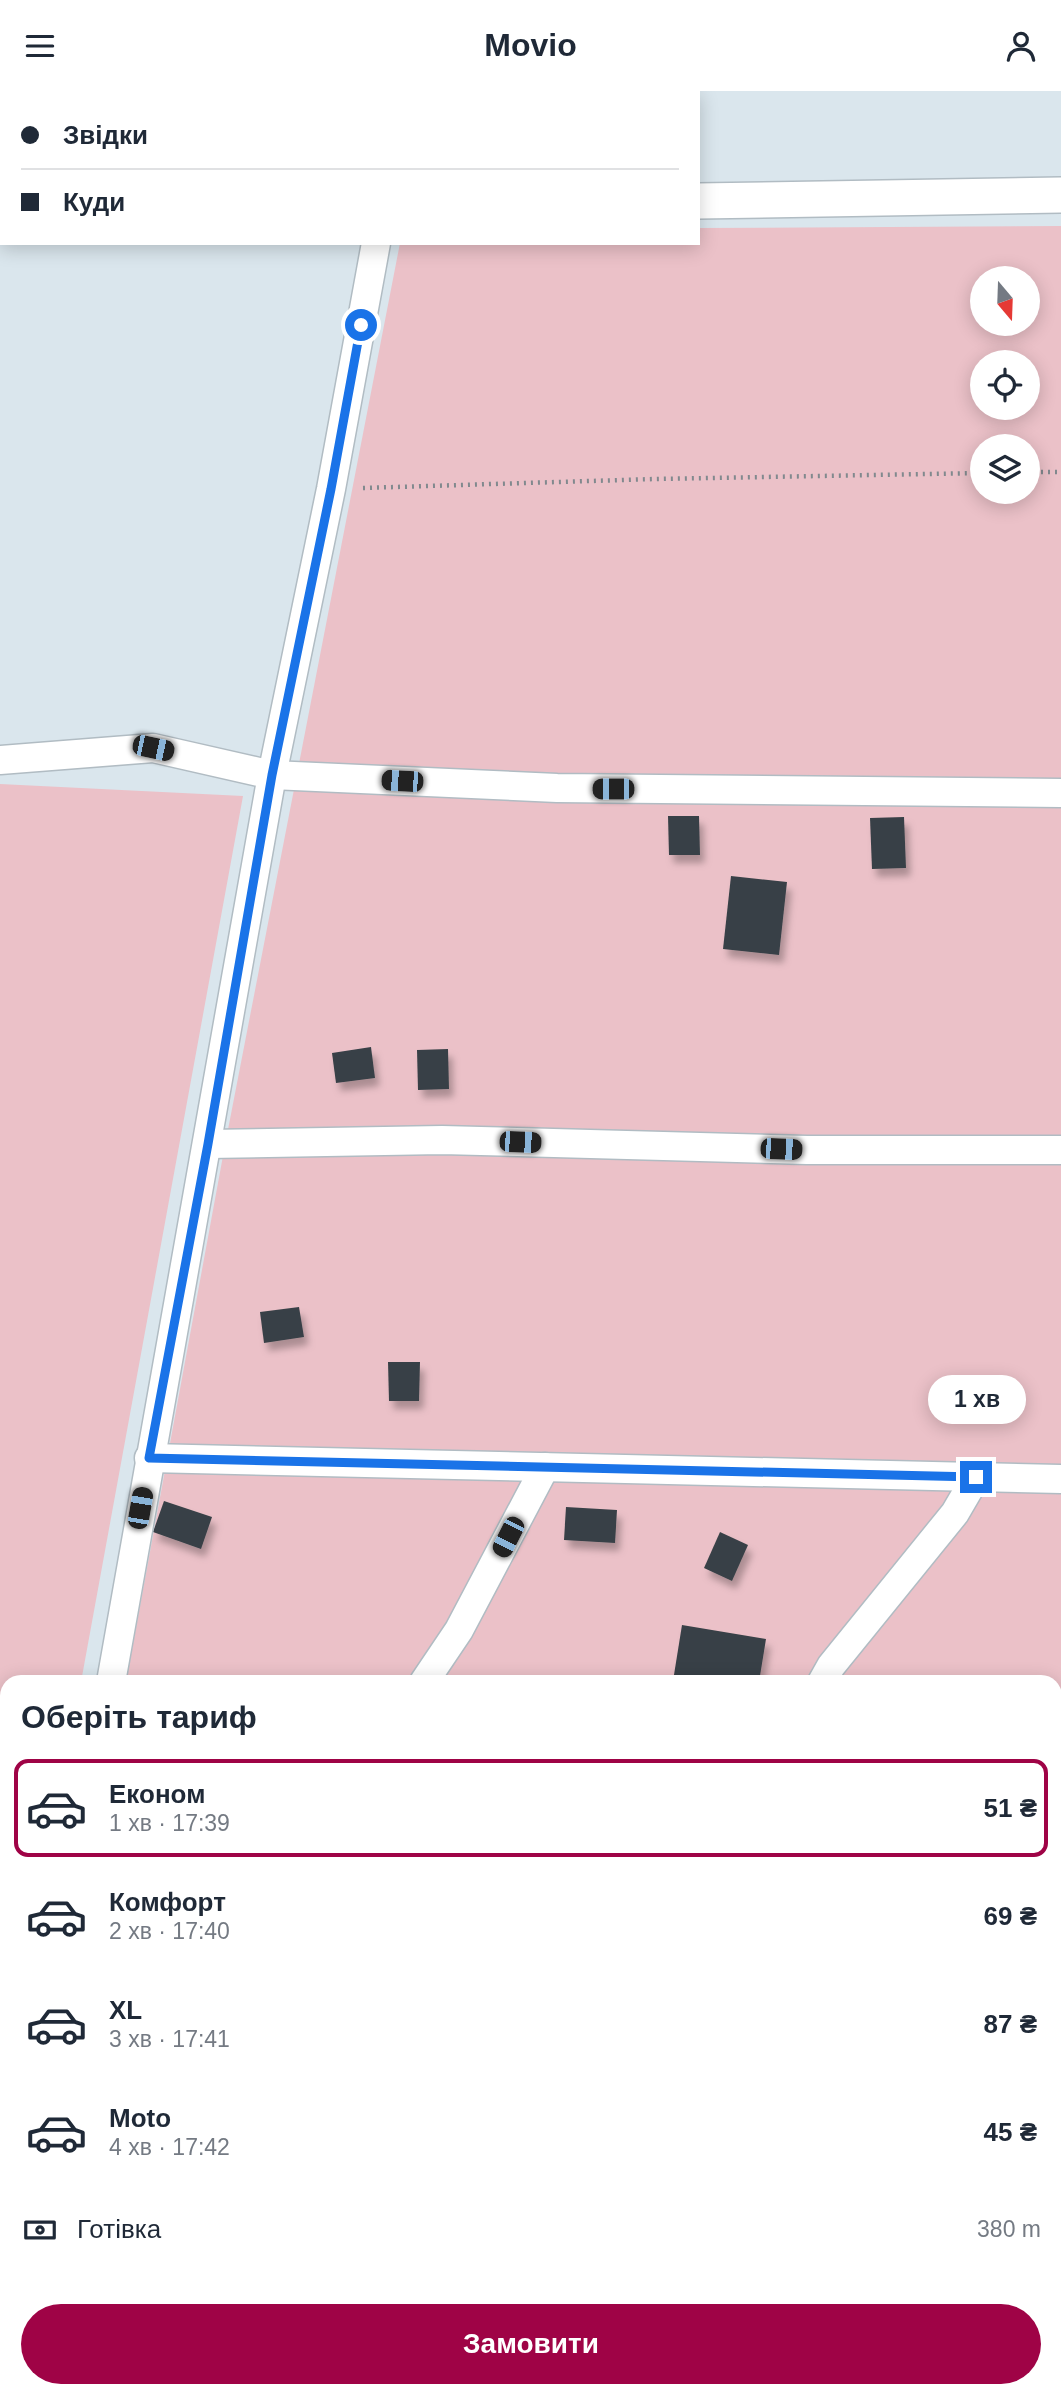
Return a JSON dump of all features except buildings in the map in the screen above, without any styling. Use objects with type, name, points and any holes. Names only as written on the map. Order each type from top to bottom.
[{"type":"street","points":[[700,201],[1061,195]]},
{"type":"street","points":[[112,1675],[272,775],[331,489],[376,245]]},
{"type":"street","points":[[0,760],[153,748],[272,775],[557,788],[1061,793]]},
{"type":"street","points":[[208,1144],[442,1140],[807,1150],[1061,1150]]},
{"type":"street","points":[[149,1458],[1061,1479]]},
{"type":"street","points":[[429,1675],[459,1630],[545,1467]]},
{"type":"street","points":[[826,1675],[955,1513],[976,1477]]},
{"type":"path","points":[[1040,472],[1061,472]]},
{"type":"path","points":[[331,489],[970,473]]},
{"type":"shaded area","points":[[1061,226],[1061,1675],[127,1675],[225,1145],[400,245],[700,245],[700,228]]},
{"type":"shaded area","points":[[0,784],[243,796],[82,1675],[0,1675]]},
{"type":"route","points":[[361,325],[331,489],[272,775],[208,1144],[149,1458],[976,1477]]}]
